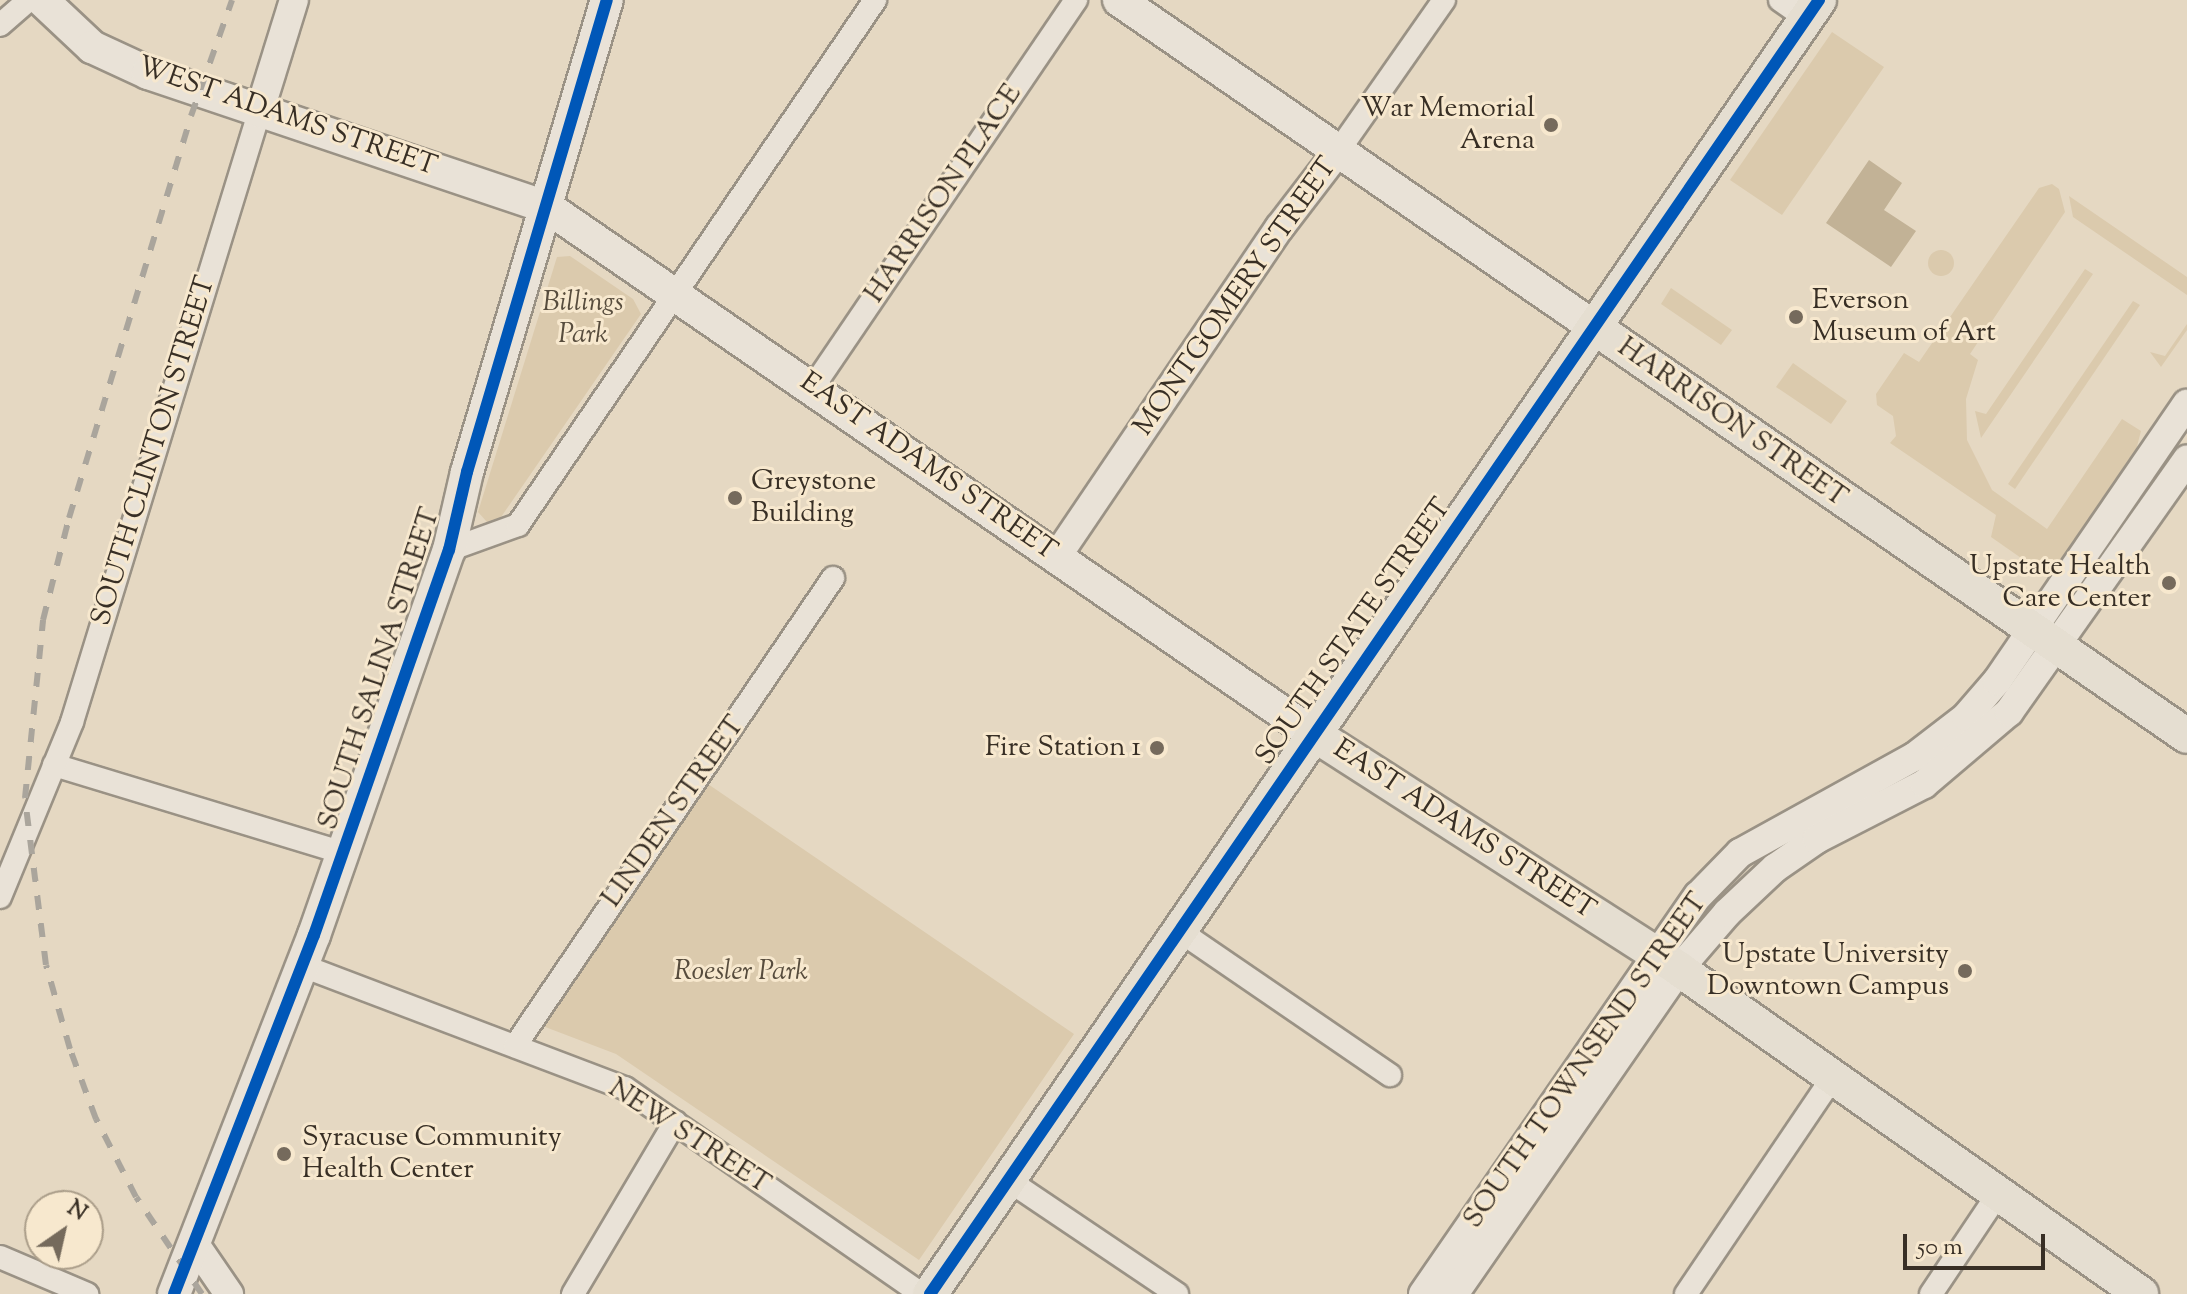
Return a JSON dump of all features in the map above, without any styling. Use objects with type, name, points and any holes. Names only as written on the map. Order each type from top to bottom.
[{"type":"main road","name":"WEST ADAMS STREET","points":[[42,0],[92,47],[259,113],[547,207]]},
{"type":"main road","name":"SOUTH SALINA STREET","points":[[174,1294],[303,966],[449,550],[467,472],[607,0]]},
{"type":"main road","name":"HARRISON STREET","points":[[1119,0],[2187,736]]},
{"type":"main road","name":"SOUTH STATE STREET","points":[[930,1294],[1312,733],[1594,327],[1802,6]]},
{"type":"main road","name":"EAST ADAMS STREET","points":[[547,207],[1312,733],[1667,961],[2000,1191],[2141,1294]]},
{"type":"street","points":[[0,25],[29,0]]},
{"type":"street","name":"SOUTH CLINTON STREET","points":[[0,897],[54,765],[294,0]]},
{"type":"street","points":[[449,550],[518,525],[875,0]]},
{"type":"street","name":"HARRISON PLACE","points":[[813,387],[1076,0]]},
{"type":"street","name":"MONTGOMERY STREET","points":[[1057,556],[1280,227],[1339,150],[1444,0]]},
{"type":"street","name":"SOUTH TOWNSEND STREET","points":[[1423,1294],[1667,961],[1775,868],[1817,839],[1924,784],[1966,754],[2009,712],[2044,638],[2187,404]]},
{"type":"street","name":"SOUTH TOWNSEND STREET","points":[[2044,638],[2187,460]]},
{"type":"street","name":"LINDEN STREET","points":[[515,1046],[833,578]]},
{"type":"street","points":[[54,765],[344,853]]},
{"type":"street","points":[[1178,930],[1390,1075]]},
{"type":"street","name":"SOUTH TOWNSEND STREET","points":[[1454,1294],[1667,961]]},
{"type":"street","name":"NEW STREET","points":[[303,966],[625,1088],[921,1294]]},
{"type":"street","points":[[1686,1294],[1834,1075]]},
{"type":"street","points":[[573,1294],[675,1122]]},
{"type":"street","points":[[1008,1180],[1177,1294]]},
{"type":"street","points":[[1931,1294],[2000,1191]]},
{"type":"street","points":[[194,1243],[229,1294]]},
{"type":"street","points":[[0,1257],[87,1294]]},
{"type":"green space","points":[[1832,32],[1884,67],[1782,215],[1730,180]]},
{"type":"green space","points":[[2052,184],[2059,189],[2065,212],[1970,354],[1978,360],[1966,399],[1967,440],[1992,490],[2047,529],[2122,419],[2141,431],[2134,458],[2050,578],[1991,537],[1996,515],[1890,443],[1896,436],[1893,416],[1877,405],[1876,394],[1904,353],[1919,362],[2039,188]]},
{"type":"green space","points":[[2069,196],[2187,277],[2187,295],[2073,217]]},
{"type":"green space","points":[[1941,250],[1950,254],[1954,263],[1950,272],[1941,276],[1932,272],[1928,263],[1932,254]]},
{"type":"green space","name":"Billings Park","points":[[570,256],[633,299],[641,314],[499,520],[487,522],[478,512],[557,257]]},
{"type":"green space","points":[[2085,269],[2093,274],[1981,438],[1975,411],[1986,414]]},
{"type":"green space","points":[[1671,288],[1732,330],[1721,345],[1661,304]]},
{"type":"green space","points":[[2133,301],[2140,305],[2015,489],[2008,484]]},
{"type":"green space","points":[[2187,324],[2187,330],[2161,367],[2150,352],[2165,356]]},
{"type":"green space","points":[[1793,363],[1847,401],[1831,424],[1776,387]]},
{"type":"green space","name":"Roesler Park","points":[[705,782],[1074,1034],[919,1260],[616,1054],[540,1025]]},
{"type":"shaded area","points":[[1869,160],[1902,183],[1884,210],[1916,231],[1891,267],[1826,223]]},
{"type":"railway","points":[[202,1294],[136,1197],[96,1119],[70,1049],[46,965],[25,798],[43,620],[69,518],[191,116],[232,0]]},
{"type":"cycle path","points":[[174,1294],[314,935],[449,550],[467,472],[607,0]]},
{"type":"cycle path","points":[[930,1294],[1819,0]]},
{"type":"place","name":"War Memorial Arena","points":[[1551,125]]},
{"type":"place","name":"Everson Museum of Art","points":[[1796,317]]},
{"type":"place","name":"Greystone Building","points":[[735,498]]},
{"type":"place","name":"Upstate Health Care Center","points":[[2169,583]]},
{"type":"place","name":"Fire Station 1","points":[[1157,748]]},
{"type":"place","name":"Upstate University Downtown Campus","points":[[1965,971]]},
{"type":"place","name":"Syracuse Community Health Center","points":[[284,1154]]}]
